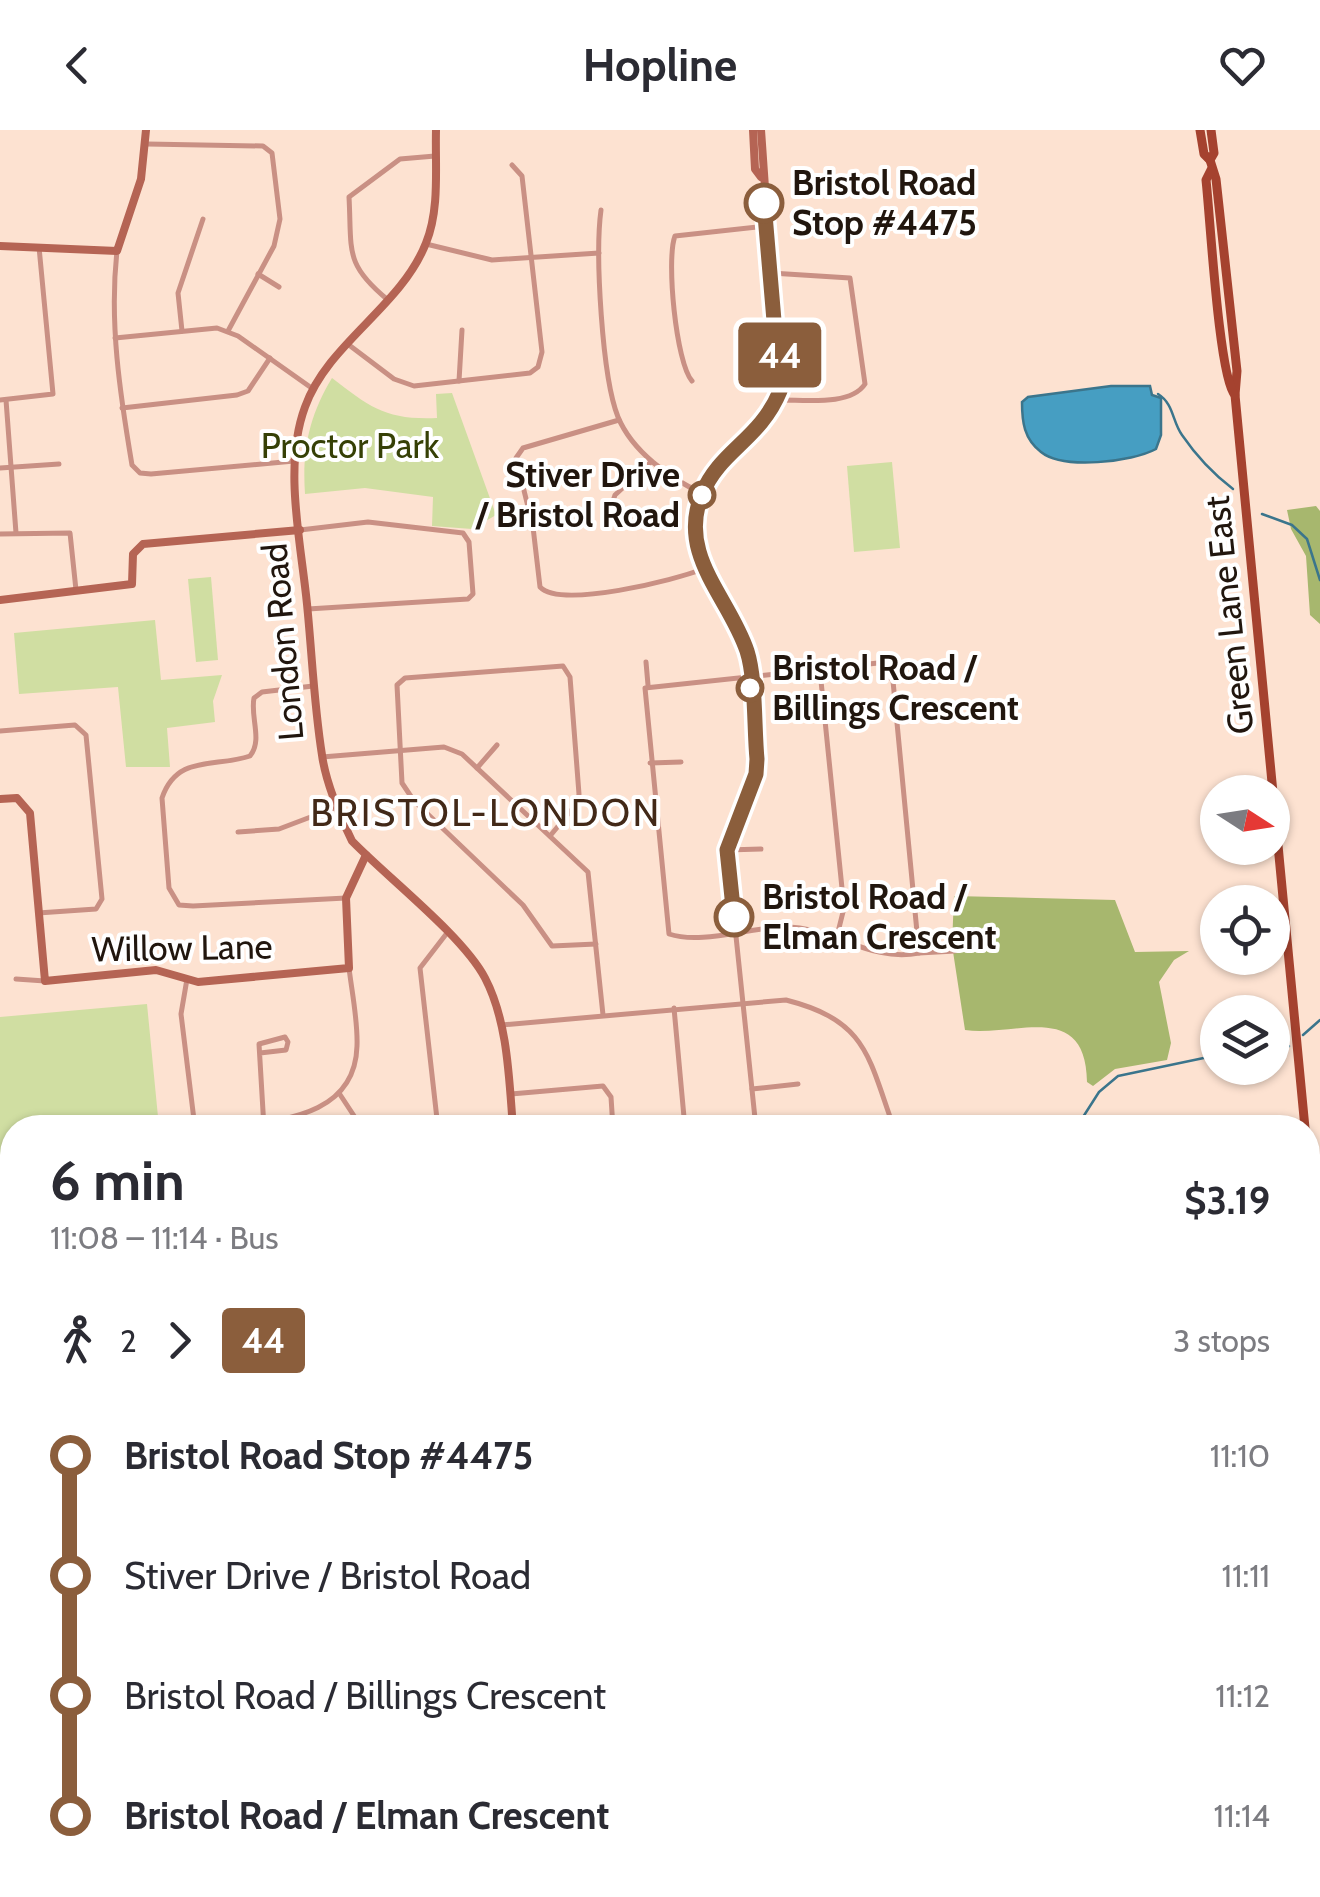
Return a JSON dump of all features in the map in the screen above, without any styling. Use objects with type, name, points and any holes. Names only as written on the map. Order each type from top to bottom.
[{"type":"main road","name":"Green Lane East","points":[[1200,130],[1204,154],[1216,179],[1237,371],[1234,395],[1304,1115]]},
{"type":"main road","name":"Green Lane East","points":[[1210,165],[1214,153],[1211,130]]},
{"type":"street","points":[[146,130],[147,144],[118,250],[113,287],[122,408],[132,465],[140,473],[296,460]]},
{"type":"street","name":"London Road","points":[[436,130],[433,221],[426,244],[388,300],[314,390],[305,408],[296,460],[300,530],[322,756],[337,807],[352,841],[467,950],[484,976],[502,1026],[513,1115]]},
{"type":"street","points":[[753,130],[756,169],[761,177]]},
{"type":"street","points":[[755,1115],[727,850],[756,774],[748,653],[704,570],[696,523],[702,493],[719,465],[771,415],[782,374],[761,177],[761,130]]},
{"type":"street","points":[[147,144],[263,146],[272,153],[280,219],[274,246],[228,332]]},
{"type":"street","points":[[388,300],[360,277],[352,259],[350,197],[357,187],[400,160],[435,156]]},
{"type":"street","points":[[349,344],[394,379],[414,386],[530,372],[538,367],[542,352],[528,258],[522,176],[512,165]]},
{"type":"street","points":[[601,210],[599,252],[611,392],[619,420],[652,461],[679,482],[702,493]]},
{"type":"street","points":[[182,332],[178,293],[203,219]]},
{"type":"street","points":[[692,382],[681,359],[670,254],[676,236],[766,226]]},
{"type":"street","points":[[426,244],[492,260],[599,252]]},
{"type":"street","points":[[0,246],[118,250]]},
{"type":"street","points":[[16,533],[3,400],[53,394],[39,247]]},
{"type":"street","points":[[772,273],[850,278],[864,384],[856,395],[842,398],[776,400]]},
{"type":"street","points":[[258,274],[279,287]]},
{"type":"street","points":[[458,381],[462,330]]},
{"type":"street","points":[[116,338],[228,332],[271,357],[314,390]]},
{"type":"street","points":[[122,408],[248,391],[271,357]]},
{"type":"street","points":[[619,420],[523,448],[516,458],[533,527],[540,587],[556,596],[664,584],[704,570]]},
{"type":"street","points":[[611,508],[616,495],[652,461]]},
{"type":"street","points":[[0,468],[59,464]]},
{"type":"street","points":[[0,600],[132,584],[132,554],[143,544],[368,522],[464,533],[469,542],[474,594],[468,599],[308,609]]},
{"type":"street","points":[[0,534],[70,532],[76,593]]},
{"type":"street","points":[[646,662],[650,763],[669,934],[788,926],[836,937],[877,954],[954,951]]},
{"type":"street","points":[[648,685],[878,663],[891,674],[919,953]]},
{"type":"street","points":[[550,836],[578,802],[579,794],[570,676],[564,666],[405,678],[396,692],[402,783],[414,801],[524,904],[552,946],[563,949],[596,944]]},
{"type":"street","points":[[820,671],[844,908],[836,937]]},
{"type":"street","points":[[315,685],[262,692],[252,708],[256,742],[250,756],[196,763],[167,784],[162,798],[169,888],[179,905],[192,906],[346,898]]},
{"type":"street","points":[[0,731],[76,725],[86,735],[102,899],[96,909],[38,913]]},
{"type":"street","points":[[477,768],[497,744]]},
{"type":"street","points":[[322,756],[444,747],[462,754],[588,872],[603,1016]]},
{"type":"street","points":[[650,763],[681,762]]},
{"type":"street","points":[[0,799],[17,798],[30,812],[45,981]]},
{"type":"street","points":[[238,832],[279,829],[337,807]]},
{"type":"street","points":[[727,850],[761,849]]},
{"type":"street","points":[[303,1115],[339,1093],[358,1048],[346,898],[366,855]]},
{"type":"street","points":[[437,1115],[420,968],[447,933]]},
{"type":"street","name":"Willow Lane","points":[[16,979],[45,981],[156,970],[187,979],[349,968]]},
{"type":"street","points":[[187,979],[181,1014],[193,1115]]},
{"type":"street","points":[[502,1026],[786,1000],[816,1008],[863,1044],[876,1068],[890,1115]]},
{"type":"street","points":[[674,1008],[684,1115]]},
{"type":"street","points":[[260,1053],[286,1050],[288,1042],[285,1037],[259,1044],[263,1115]]},
{"type":"street","points":[[752,1089],[798,1084]]},
{"type":"street","points":[[511,1094],[603,1086],[611,1097],[612,1115]]},
{"type":"street","points":[[339,1093],[353,1115]]},
{"type":"green space","name":"Proctor Park","points":[[332,378],[380,410],[405,417],[437,418],[436,394],[452,393],[496,515],[472,529],[432,526],[433,497],[365,488],[305,494],[309,434]]},
{"type":"green space","points":[[892,462],[900,548],[854,552],[847,466]]},
{"type":"green space","points":[[1316,506],[1320,511],[1320,624],[1310,615],[1306,556],[1291,529],[1287,510]]},
{"type":"green space","points":[[211,577],[218,660],[196,662],[188,579]]},
{"type":"green space","points":[[155,620],[161,680],[222,675],[213,701],[215,722],[167,728],[170,767],[126,767],[118,687],[19,694],[14,633]]},
{"type":"green space","points":[[954,896],[1115,900],[1135,952],[1189,951],[1174,960],[1159,982],[1171,1043],[1167,1060],[1115,1069],[1093,1086],[1087,1082],[1084,1056],[1075,1040],[1061,1031],[965,1030],[952,945]]},
{"type":"green space","points":[[147,1004],[158,1115],[0,1115],[0,1017]]},
{"type":"water","points":[[1111,386],[1150,386],[1152,395],[1161,398],[1161,435],[1156,449],[1115,460],[1081,462],[1051,458],[1031,442],[1022,409],[1022,402],[1028,397]]},
{"type":"waterway","points":[[1158,394],[1193,450],[1233,489]]},
{"type":"waterway","points":[[1262,514],[1292,525],[1307,539],[1320,580]]},
{"type":"waterway","points":[[1303,1035],[1320,1020]]},
{"type":"waterway","points":[[1084,1115],[1099,1092],[1118,1076],[1200,1059]]},
{"type":"bus line","name":"44","points":[[734,917],[728,841],[756,774],[757,759],[748,653],[698,555],[696,523],[702,493],[719,465],[758,431],[771,415],[780,391],[782,374],[764,203]]},
{"type":"place","name":"Bristol Road Stop #4475","points":[[764,203]]},
{"type":"place","name":"Stiver Drive / Bristol Road","points":[[702,495]]},
{"type":"place","name":"Bristol Road / Billings Crescent","points":[[750,688]]},
{"type":"place","name":"Bristol Road / Elman Crescent","points":[[734,917]]},
{"type":"district","name":"BRISTOL-LONDON","points":[[486,813]]}]
